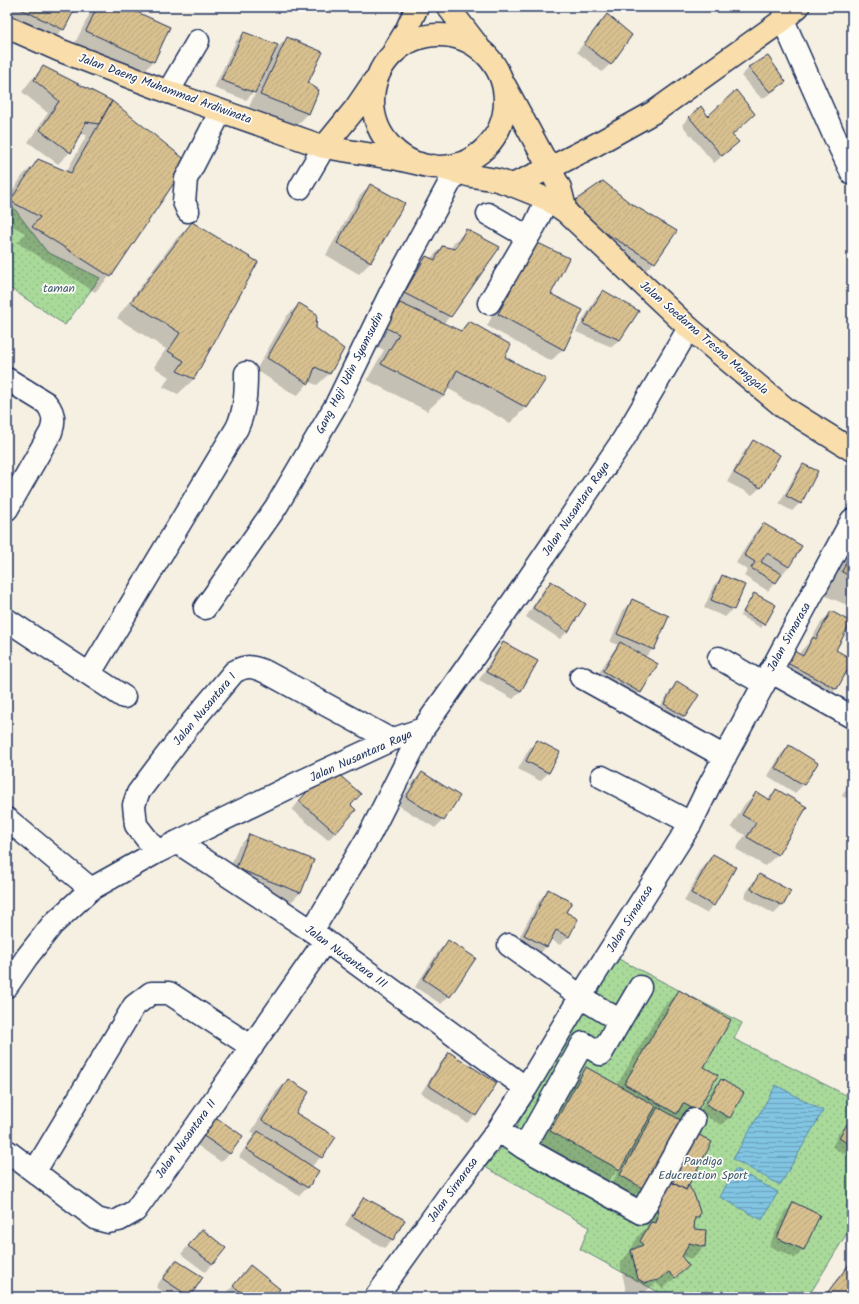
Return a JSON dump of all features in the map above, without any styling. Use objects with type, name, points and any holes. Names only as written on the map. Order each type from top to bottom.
[{"type":"main road","points":[[448,7],[480,49],[494,64],[502,82],[560,188],[566,212]]},
{"type":"main road","points":[[324,147],[355,109],[386,62],[406,31],[414,9]]},
{"type":"main road","points":[[512,185],[596,145],[654,112],[788,11]]},
{"type":"main road","name":"Jalan Daeng Muhammad Ardiwinata","points":[[7,27],[59,50],[168,92],[324,147],[398,159],[497,180],[512,185]]},
{"type":"main road","points":[[480,49],[464,39],[444,35],[425,36],[408,43],[386,62],[374,88],[373,108],[378,126],[388,143],[403,156],[426,165],[454,165],[474,157],[490,142],[501,124],[505,103],[502,82]]},
{"type":"main road","name":"Jalan Soedarna Tresna Manggala","points":[[512,185],[547,199],[566,212],[689,328],[785,408],[852,450]]},
{"type":"street","points":[[788,11],[833,133],[852,173]]},
{"type":"street","points":[[168,92],[198,41]]},
{"type":"street","points":[[188,211],[184,202],[186,179],[222,111]]},
{"type":"street","points":[[300,188],[324,147]]},
{"type":"street","name":"Gang Haji Udin Syamsudin","points":[[205,608],[276,507],[336,405],[391,292],[456,171]]},
{"type":"street","points":[[489,303],[528,237],[547,199]]},
{"type":"street","points":[[488,214],[528,237]]},
{"type":"street","name":"Jalan Nusantara Raya","points":[[7,986],[52,925],[91,890],[157,852],[300,782],[391,740],[423,729],[521,590],[623,440],[689,328]]},
{"type":"street","points":[[90,673],[237,428],[242,416],[245,401],[246,373]]},
{"type":"street","points":[[7,379],[46,403],[50,407],[54,423],[51,432],[7,509]]},
{"type":"street","name":"Jalan Sirnarasa","points":[[376,1297],[449,1195],[498,1130],[519,1083],[581,996],[691,823],[709,786],[852,520]]},
{"type":"street","points":[[7,620],[124,696]]},
{"type":"street","points":[[719,658],[852,717]]},
{"type":"street","name":"Jalan Nusantara I","points":[[157,852],[136,825],[134,805],[138,793],[192,722],[234,672],[242,668],[254,667],[266,672],[391,740]]},
{"type":"street","points":[[581,677],[725,757]]},
{"type":"street","name":"Jalan Nusantara II","points":[[7,1151],[97,1219],[108,1222],[119,1220],[135,1211],[252,1047],[318,936],[423,729]]},
{"type":"street","points":[[602,777],[691,823]]},
{"type":"street","points":[[7,819],[91,890]]},
{"type":"street","name":"Jalan Nusantara III","points":[[178,842],[318,936],[519,1083]]},
{"type":"street","points":[[509,945],[620,1022]]},
{"type":"street","points":[[524,1148],[583,1043],[601,1054],[640,986]]},
{"type":"street","points":[[35,1171],[134,1006],[151,993],[169,993],[252,1047]]},
{"type":"street","points":[[498,1130],[524,1148],[641,1213],[694,1120]]},
{"type":"green space","name":"taman","points":[[7,199],[47,252],[100,278],[65,325],[7,286]]},
{"type":"green space","name":"Pandiga Educreation Sport","points":[[617,958],[742,1023],[734,1039],[852,1098],[852,1225],[808,1297],[667,1297],[580,1249],[589,1227],[485,1167],[509,1139],[589,1002]]},
{"type":"water","points":[[776,1085],[823,1111],[780,1185],[733,1159]]},
{"type":"water","points":[[735,1169],[778,1192],[762,1220],[720,1197]]},
{"type":"building","points":[[17,7],[76,7],[64,30]]},
{"type":"building","points":[[97,7],[126,7],[170,27],[154,62],[86,31]]},
{"type":"building","points":[[607,14],[632,35],[611,65],[584,44]]},
{"type":"building","points":[[244,32],[278,45],[255,93],[221,80]]},
{"type":"building","points":[[287,37],[323,52],[308,83],[319,90],[309,114],[260,95]]},
{"type":"building","points":[[768,56],[786,82],[770,92],[748,67]]},
{"type":"building","points":[[43,66],[112,101],[99,124],[86,122],[71,153],[40,130],[59,101],[34,80]]},
{"type":"building","points":[[736,90],[755,114],[732,135],[739,142],[722,156],[689,117],[701,106],[708,116]]},
{"type":"building","points":[[112,101],[188,162],[111,277],[32,227],[40,217],[10,201],[38,159],[71,173]]},
{"type":"building","points":[[603,181],[630,203],[677,231],[655,263],[604,232],[573,202]]},
{"type":"building","points":[[370,184],[405,203],[371,262],[337,243]]},
{"type":"building","points":[[192,222],[258,262],[194,379],[177,371],[184,361],[168,351],[180,333],[131,302]]},
{"type":"building","points":[[466,229],[500,247],[451,317],[404,293],[426,256],[435,260],[442,246],[455,249]]},
{"type":"building","points":[[536,242],[569,258],[551,294],[583,310],[564,350],[498,314]]},
{"type":"building","points":[[603,290],[639,311],[620,340],[583,324]]},
{"type":"building","points":[[299,303],[317,314],[316,328],[344,349],[330,374],[315,367],[309,384],[267,358]]},
{"type":"building","points":[[400,303],[461,331],[469,321],[511,345],[505,357],[546,379],[527,408],[457,370],[444,396],[381,364],[399,334],[384,327]]},
{"type":"building","points":[[753,440],[780,455],[761,488],[734,473]]},
{"type":"building","points":[[803,464],[818,471],[801,504],[786,496]]},
{"type":"building","points":[[763,523],[802,546],[789,567],[767,553],[761,562],[782,574],[776,583],[751,568],[755,562],[744,555]]},
{"type":"building","points":[[852,549],[852,577],[842,572]]},
{"type":"building","points":[[722,575],[745,585],[734,610],[711,600]]},
{"type":"building","points":[[551,581],[586,604],[568,632],[533,608]]},
{"type":"building","points":[[754,593],[776,605],[765,625],[743,612]]},
{"type":"building","points":[[632,599],[669,616],[654,650],[617,634]]},
{"type":"building","points":[[831,611],[851,622],[836,650],[852,659],[852,662],[837,689],[787,663],[794,651],[803,656],[813,637],[816,639]]},
{"type":"building","points":[[503,642],[538,661],[521,691],[486,672]]},
{"type":"building","points":[[620,642],[658,664],[641,693],[603,671]]},
{"type":"building","points":[[677,681],[699,695],[685,717],[664,704]]},
{"type":"building","points":[[537,740],[560,752],[549,773],[526,761]]},
{"type":"building","points":[[789,745],[818,763],[804,785],[775,768]]},
{"type":"building","points":[[336,772],[361,794],[351,805],[356,810],[336,833],[299,801],[319,778],[326,784]]},
{"type":"building","points":[[422,772],[460,796],[444,821],[406,797]]},
{"type":"building","points":[[776,789],[807,807],[778,855],[747,837],[756,823],[742,815],[756,792],[770,800]]},
{"type":"building","points":[[249,834],[314,860],[301,893],[236,868]]},
{"type":"building","points":[[713,854],[736,867],[714,906],[691,893]]},
{"type":"building","points":[[759,874],[791,891],[783,906],[751,889]]},
{"type":"building","points":[[548,889],[572,902],[566,912],[578,919],[569,937],[556,930],[547,947],[524,935]]},
{"type":"building","points":[[448,940],[476,958],[450,997],[423,979]]},
{"type":"building","points":[[679,990],[731,1020],[704,1067],[718,1075],[697,1111],[683,1103],[677,1114],[624,1084]]},
{"type":"building","points":[[449,1052],[497,1083],[476,1116],[428,1085]]},
{"type":"building","points":[[586,1067],[656,1106],[620,1170],[550,1131]]},
{"type":"building","points":[[288,1079],[309,1092],[296,1113],[336,1137],[322,1158],[262,1120]]},
{"type":"building","points":[[721,1079],[744,1093],[730,1118],[706,1104]]},
{"type":"building","points":[[658,1107],[682,1121],[644,1189],[620,1175]]},
{"type":"building","points":[[214,1116],[243,1136],[230,1154],[202,1135]]},
{"type":"building","points":[[847,1124],[852,1127],[852,1146],[839,1138]]},
{"type":"building","points":[[258,1131],[319,1171],[308,1188],[246,1149]]},
{"type":"building","points":[[694,1132],[712,1142],[686,1190],[667,1179]]},
{"type":"building","points":[[671,1182],[686,1190],[688,1185],[694,1194],[700,1212],[699,1217],[695,1217],[694,1229],[706,1230],[705,1247],[689,1243],[682,1257],[689,1266],[675,1278],[669,1272],[658,1280],[645,1283],[638,1279],[631,1250],[643,1245],[640,1241],[651,1222],[656,1223],[658,1216],[657,1208]]},
{"type":"building","points":[[364,1197],[405,1220],[393,1240],[352,1216]]},
{"type":"building","points":[[793,1202],[820,1215],[804,1250],[777,1238]]},
{"type":"building","points":[[202,1229],[226,1248],[213,1264],[188,1246]]},
{"type":"building","points":[[176,1260],[203,1277],[190,1297],[163,1279]]},
{"type":"building","points":[[850,1263],[852,1265],[852,1297],[824,1297]]},
{"type":"building","points":[[250,1265],[280,1289],[274,1297],[248,1297],[233,1286]]}]
